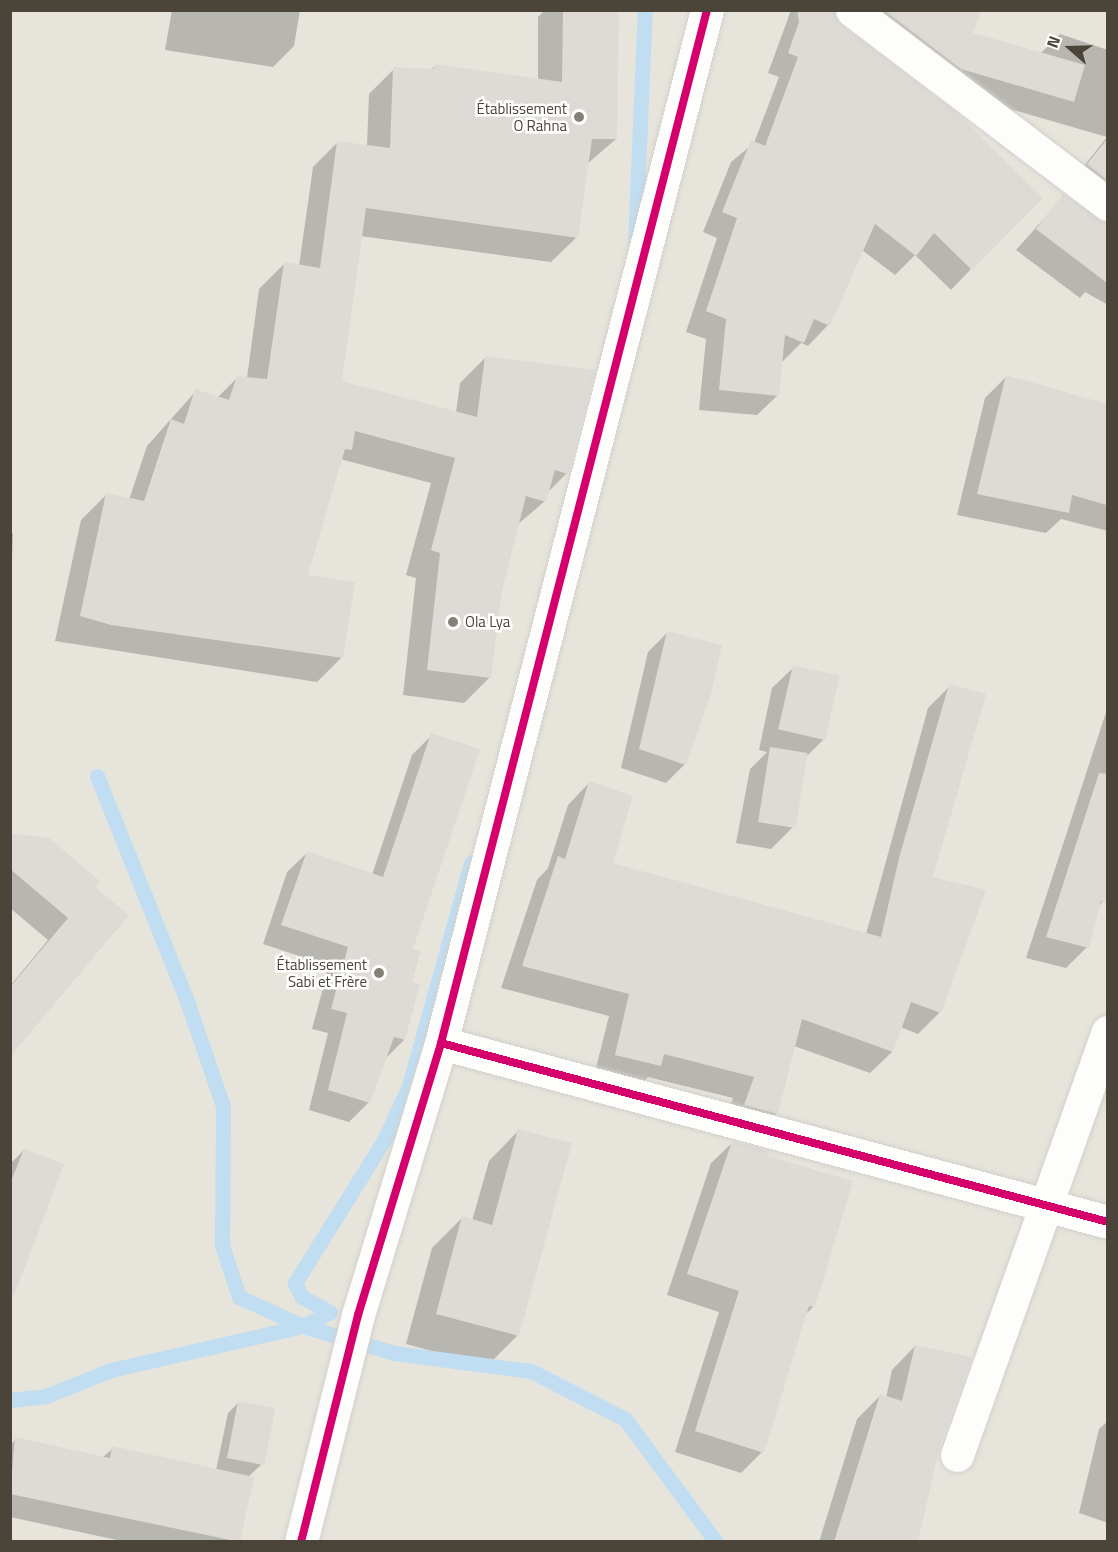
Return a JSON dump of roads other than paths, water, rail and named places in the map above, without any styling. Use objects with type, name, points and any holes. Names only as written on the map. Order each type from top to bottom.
[{"type":"street","points":[[301,1542],[346,1372],[358,1315],[441,1042],[707,10]]},
{"type":"street","points":[[852,10],[1107,204]]},
{"type":"street","points":[[957,1455],[1107,1032]]},
{"type":"street","points":[[441,1042],[1107,1222]]},
{"type":"waterway","points":[[635,244],[645,10]]},
{"type":"waterway","points":[[97,776],[186,998],[223,1106],[222,1245],[239,1297],[303,1326],[394,1353],[531,1371],[625,1419],[716,1542]]},
{"type":"waterway","points":[[10,1400],[46,1396],[111,1370],[303,1326],[330,1312],[302,1297],[295,1283],[384,1140],[409,1086],[471,862]]},
{"type":"place","name":"Établissement O Rahna","points":[[579,117]]},
{"type":"place","name":"Ola Lya","points":[[453,622]]},
{"type":"place","name":"Établissement Sabi et Frère","points":[[379,973]]}]
